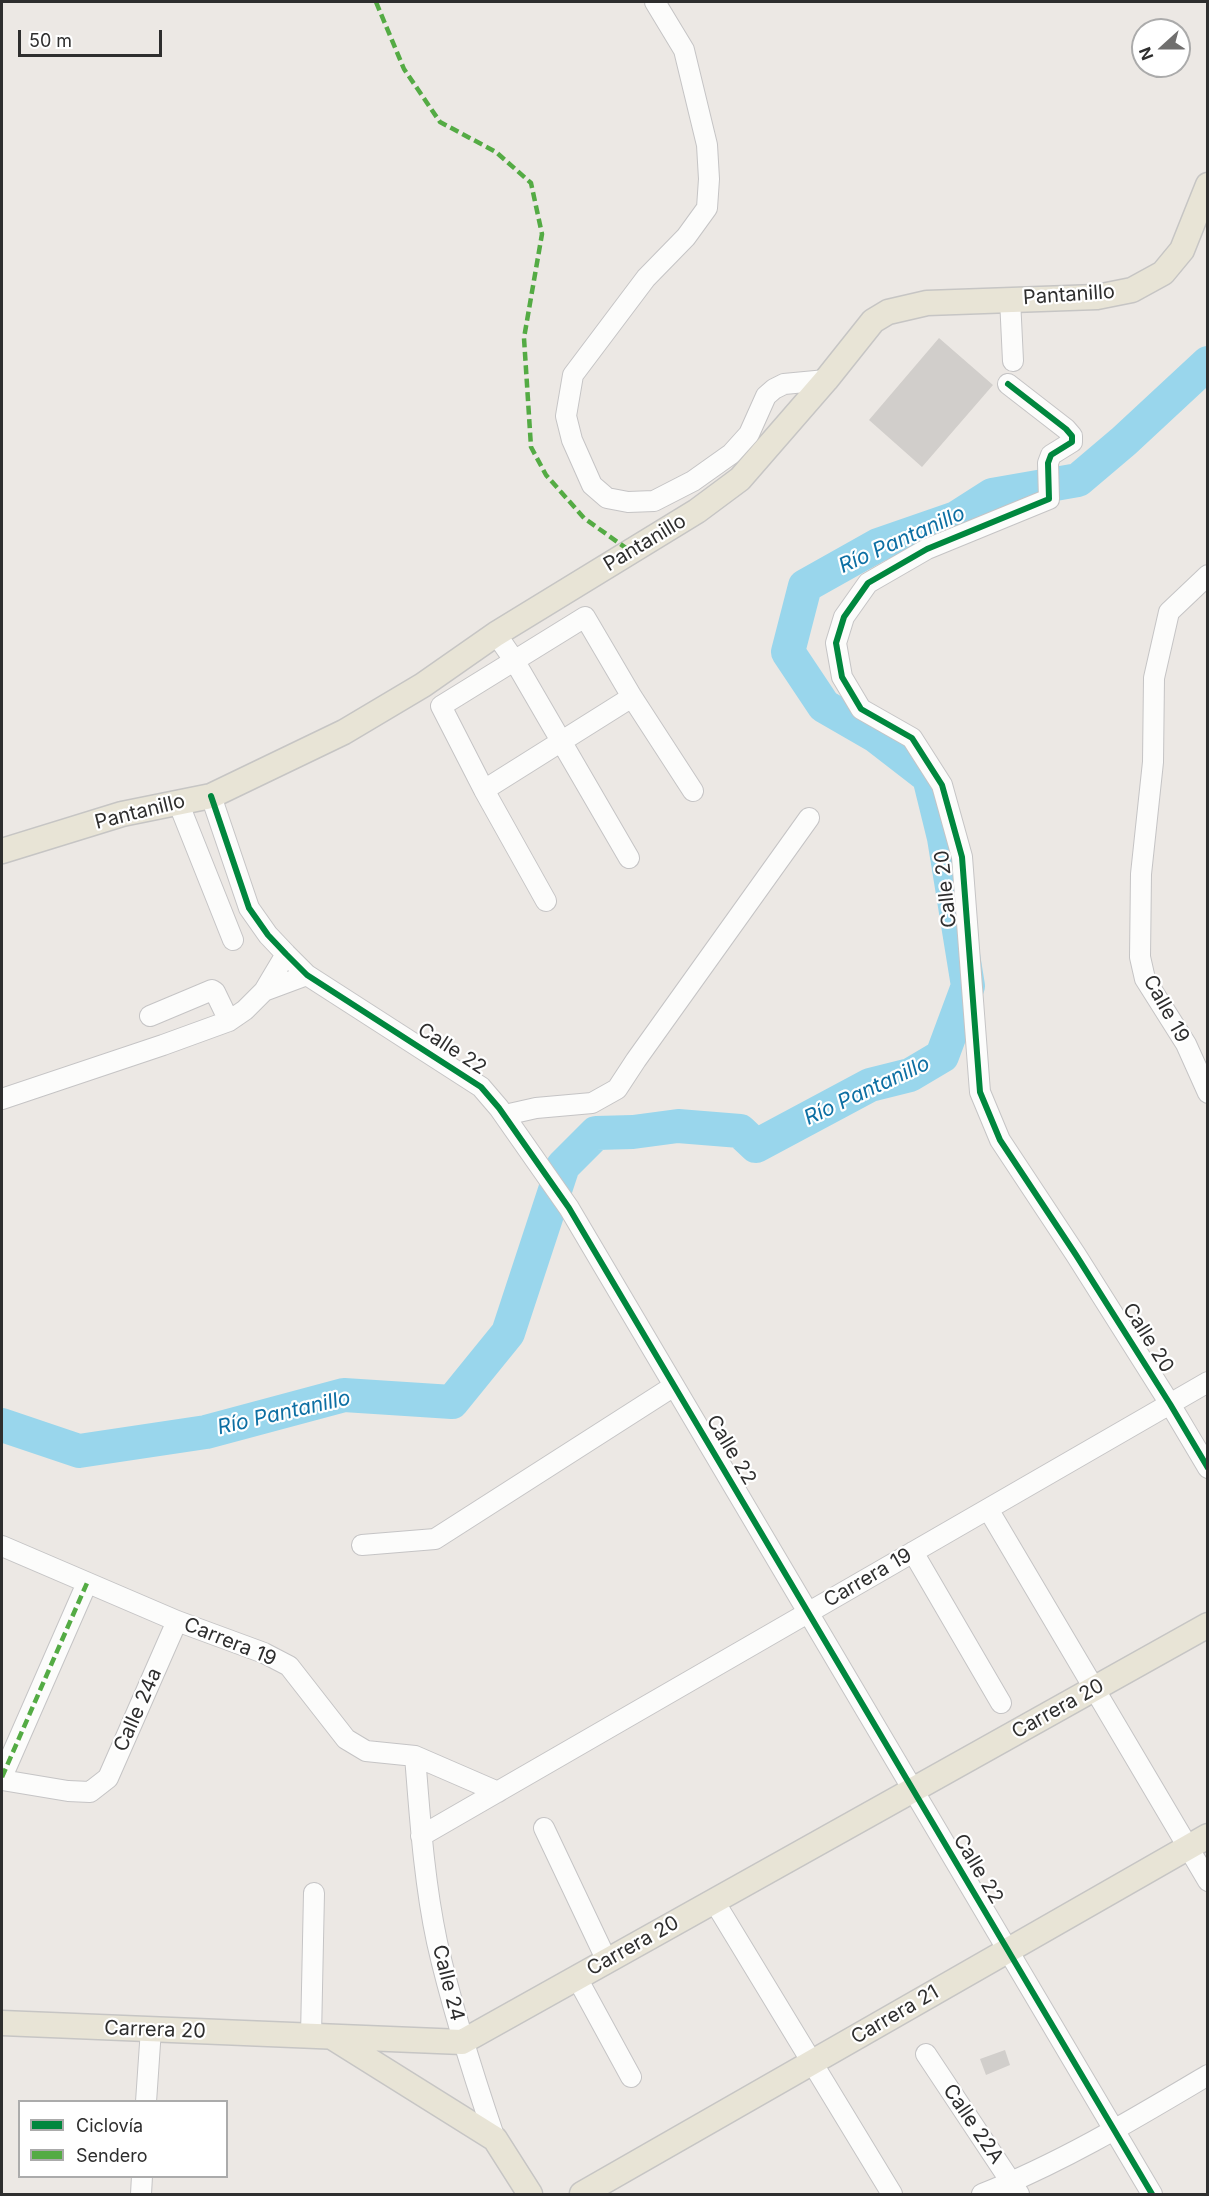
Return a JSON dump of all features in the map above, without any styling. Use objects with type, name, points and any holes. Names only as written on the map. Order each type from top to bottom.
[{"type":"main road","name":"Pantanillo","points":[[2,851],[122,814],[211,796],[344,732],[423,685],[496,634],[697,511],[740,479],[826,380],[873,321],[902,307],[935,302],[1097,297],[1132,290],[1163,273],[1182,250],[1208,185]]},
{"type":"main road","name":"Carrera 20","points":[[2,2024],[462,2042],[1208,1625]]},
{"type":"main road","name":"Carrera 21","points":[[582,2194],[1198,1842]]},
{"type":"main road","points":[[321,2036],[495,2139]]},
{"type":"main road","name":"Calle 24","points":[[495,2139],[530,2194]]},
{"type":"street","points":[[655,2],[684,50],[707,145],[710,179],[707,208],[686,237],[646,278],[573,375],[566,416],[576,449],[592,485],[608,498],[628,502],[654,501],[693,482],[731,454],[749,434],[766,396],[774,389],[784,384],[826,380]]},
{"type":"street","points":[[1010,299],[1013,361]]},
{"type":"street","name":"Calle 20","points":[[1008,384],[1072,436],[1072,442],[1052,455],[1048,463],[1049,500],[927,549],[868,583],[844,617],[836,643],[842,676],[861,709],[912,738],[942,784],[962,857],[980,1092],[1000,1140],[1170,1404],[1208,1468]]},
{"type":"street","name":"Calle 19","points":[[1208,575],[1169,612],[1154,678],[1153,762],[1141,874],[1140,957],[1145,979],[1186,1044],[1208,1093]]},
{"type":"street","points":[[546,901],[484,790],[441,706],[585,617],[632,697],[693,792]]},
{"type":"street","points":[[496,634],[514,660],[629,858]]},
{"type":"street","points":[[484,790],[632,697]]},
{"type":"street","name":"Calle 22","points":[[211,796],[249,908],[268,935],[307,975],[481,1087],[505,1115],[569,1209],[1152,2194]]},
{"type":"street","points":[[178,802],[233,940]]},
{"type":"street","points":[[505,1115],[536,1108],[592,1103],[617,1089],[636,1059],[809,818]]},
{"type":"street","points":[[2,1099],[229,1021],[245,1010],[264,991],[286,954]]},
{"type":"street","points":[[264,991],[307,975]]},
{"type":"street","points":[[150,1016],[212,990],[229,1021]]},
{"type":"street","name":"Carrera 19","points":[[421,1836],[1208,1382]]},
{"type":"street","points":[[362,1545],[435,1539],[674,1386]]},
{"type":"street","points":[[988,1509],[1094,1689],[1198,1842],[1208,1881]]},
{"type":"street","name":"Carrera 19","points":[[2,1545],[177,1621],[264,1653],[289,1666],[346,1739],[366,1751],[415,1756],[498,1792]]},
{"type":"street","points":[[914,1552],[1001,1703]]},
{"type":"street","points":[[2,1778],[87,1583]]},
{"type":"street","name":"Calle 24a","points":[[2,1778],[68,1791],[90,1792],[108,1778],[177,1621]]},
{"type":"street","name":"Calle 24","points":[[415,1756],[421,1836],[437,1940],[462,2042],[495,2139]]},
{"type":"street","points":[[544,1828],[607,1960]]},
{"type":"street","points":[[314,1893],[321,2036]]},
{"type":"street","points":[[714,1901],[892,2194]]},
{"type":"street","points":[[577,1977],[631,2077]]},
{"type":"street","points":[[146,2100],[151,2029]]},
{"type":"street","name":"Calle 22A","points":[[927,2054],[1015,2189]]},
{"type":"street","points":[[982,2194],[1015,2189],[1208,2075]]},
{"type":"street","points":[[141,2194],[142,2178]]},
{"type":"building","points":[[939,338],[993,385],[922,467],[869,420]]},
{"type":"building","points":[[1005,2050],[1010,2065],[986,2075],[980,2059]]},
{"type":"waterway","name":"Río Pantanillo","points":[[2,1425],[79,1451],[206,1432],[344,1395],[452,1402],[508,1333],[563,1166],[596,1133],[633,1132],[678,1126],[740,1131],[756,1146],[870,1085],[910,1075],[942,1056],[968,986],[944,838],[929,777],[876,736],[824,706],[788,652],[805,586],[878,545],[956,518],[992,495],[1078,480],[1208,363]]},
{"type":"marked path","points":[[376,2],[404,69],[440,122],[496,152],[531,183],[542,234],[524,338],[531,447],[546,475],[584,518],[630,551]]},
{"type":"marked path","points":[[2,1777],[87,1583]]},
{"type":"cycle path","points":[[1008,384],[1072,436],[1072,442],[1051,455],[1048,463],[1049,499],[927,549],[868,583],[844,617],[836,643],[842,677],[861,709],[912,738],[942,785],[962,857],[980,1092],[1000,1140],[1076,1255],[1208,1468]]},
{"type":"cycle path","points":[[211,796],[249,908],[268,935],[307,975],[481,1087],[499,1108],[569,1208],[1152,2194]]}]
